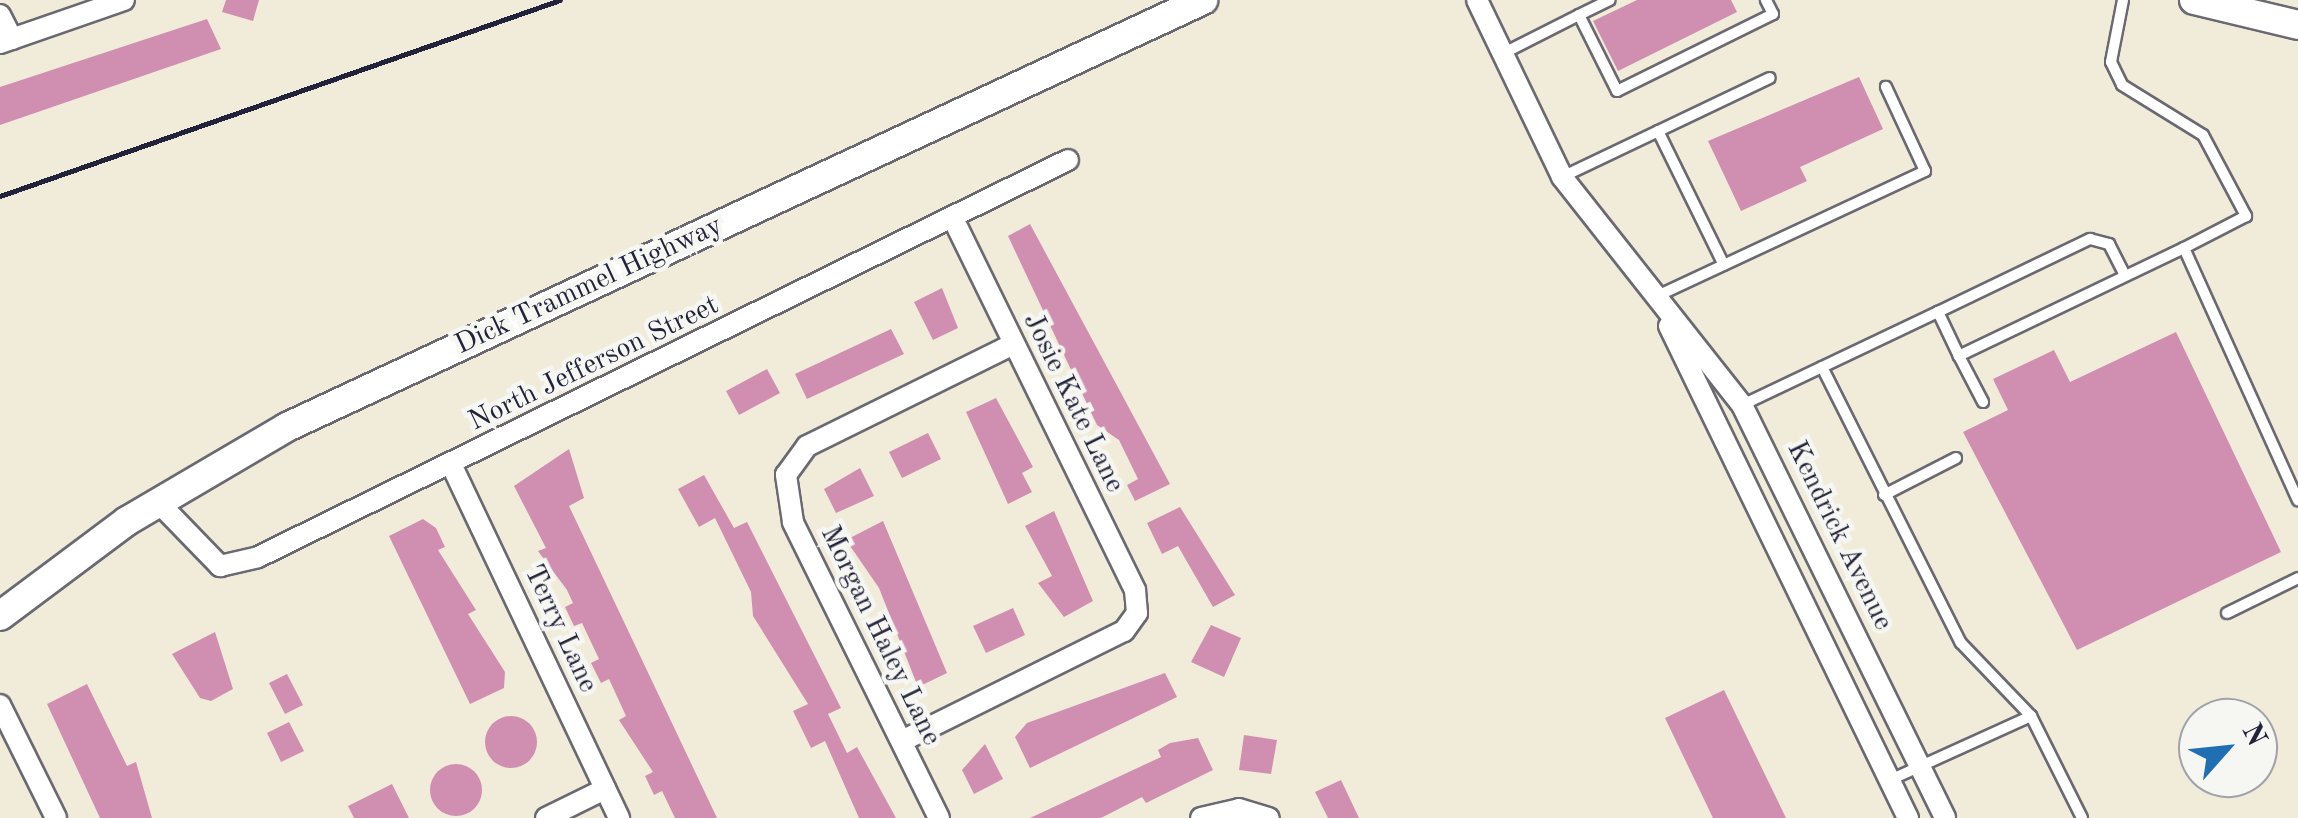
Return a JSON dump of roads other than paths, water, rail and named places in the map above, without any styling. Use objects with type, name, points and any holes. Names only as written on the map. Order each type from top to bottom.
[{"type":"main road","name":"Dick Trammel Highway","points":[[0,616],[157,501],[304,419],[1204,0]]},
{"type":"main road","points":[[2194,0],[2298,25]]},
{"type":"street","points":[[0,15],[6,41],[124,0]]},
{"type":"street","name":"Kendrick Avenue","points":[[1477,0],[1562,176],[1654,298],[1742,405],[1945,818]]},
{"type":"street","name":"North Jefferson Street","points":[[157,501],[192,546],[220,566],[237,565],[1068,160]]},
{"type":"street","name":"Josie Kate Lane","points":[[902,742],[1124,631],[1137,613],[1135,590],[952,218]]},
{"type":"street","name":"Kendrick Avenue","points":[[1654,298],[1908,818]]},
{"type":"street","name":"Morgan Haley Lane","points":[[939,818],[793,522],[786,476],[807,446],[1013,344]]},
{"type":"street","name":"Terry Lane","points":[[451,464],[619,818]]},
{"type":"street","points":[[0,704],[56,818]]},
{"type":"street","points":[[546,818],[605,789]]},
{"type":"street","points":[[1201,818],[1266,816]]},
{"type":"lane","points":[[1501,55],[1610,0]]},
{"type":"lane","points":[[1579,15],[1617,90],[1773,14],[1766,0]]},
{"type":"lane","points":[[1960,356],[2246,216],[2204,135],[2122,85],[2110,62],[2123,0]]},
{"type":"lane","points":[[1562,176],[1770,78]]},
{"type":"lane","points":[[1654,298],[1925,171],[1886,87]]},
{"type":"lane","points":[[1658,131],[1724,265]]},
{"type":"lane","points":[[1742,405],[2090,239],[2109,244],[2125,275]]},
{"type":"lane","points":[[2184,248],[2298,500]]},
{"type":"lane","points":[[1938,312],[1982,402]]},
{"type":"lane","points":[[1822,367],[1961,643],[2030,716],[2082,818]]},
{"type":"lane","points":[[1884,494],[1956,458]]},
{"type":"lane","points":[[2227,613],[2298,578]]},
{"type":"lane","points":[[1890,780],[2030,716]]},
{"type":"railway","points":[[0,196],[560,0]]}]
